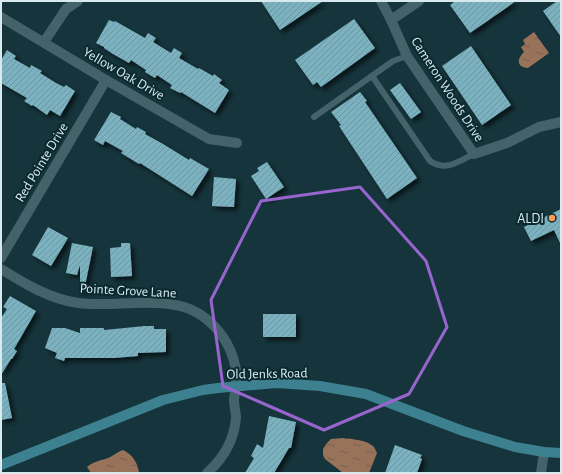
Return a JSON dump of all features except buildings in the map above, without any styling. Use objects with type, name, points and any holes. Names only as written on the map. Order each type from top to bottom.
[{"type":"street","points":[[44,42],[66,9],[78,1]]},
{"type":"street","name":"Cameron Woods Drive","points":[[381,1],[407,56],[474,154],[508,143],[539,127],[561,122]]},
{"type":"street","points":[[391,20],[419,1]]},
{"type":"street","name":"Yellow Oak Drive","points":[[1,17],[106,80],[209,139],[237,143]]},
{"type":"street","name":"Red Pointe Drive","points":[[1,258],[106,80]]},
{"type":"street","name":"Pointe Grove Lane","points":[[1,269],[35,289],[60,299],[91,304],[161,303],[177,305],[200,314],[219,331],[230,350],[236,370],[234,402],[236,417],[231,442],[218,463],[207,473]]},
{"type":"street","name":"Old Jenks Road","points":[[1,465],[163,400],[202,390],[277,383],[320,386],[366,394],[463,431],[515,447],[544,452],[561,453]]},
{"type":"street","points":[[542,473],[544,452]]},
{"type":"lane","points":[[314,117],[392,61],[407,56]]},
{"type":"lane","points":[[372,76],[430,161],[436,165],[443,166],[455,164],[474,154]]},
{"type":"highlighted area","points":[[360,187],[426,261],[447,327],[409,394],[324,430],[223,386],[211,300],[261,201]]},
{"type":"water","points":[[534,32],[549,53],[528,68],[521,66],[519,62],[520,57],[524,52],[521,47],[525,44],[523,40]]},
{"type":"water","points":[[343,438],[364,441],[374,447],[377,453],[369,473],[343,473],[325,459],[323,449],[327,443],[331,439]]},
{"type":"water","points":[[123,450],[130,454],[139,473],[91,473],[87,467],[92,463],[108,458]]},
{"type":"place","name":"ALDI","points":[[552,218]]}]
